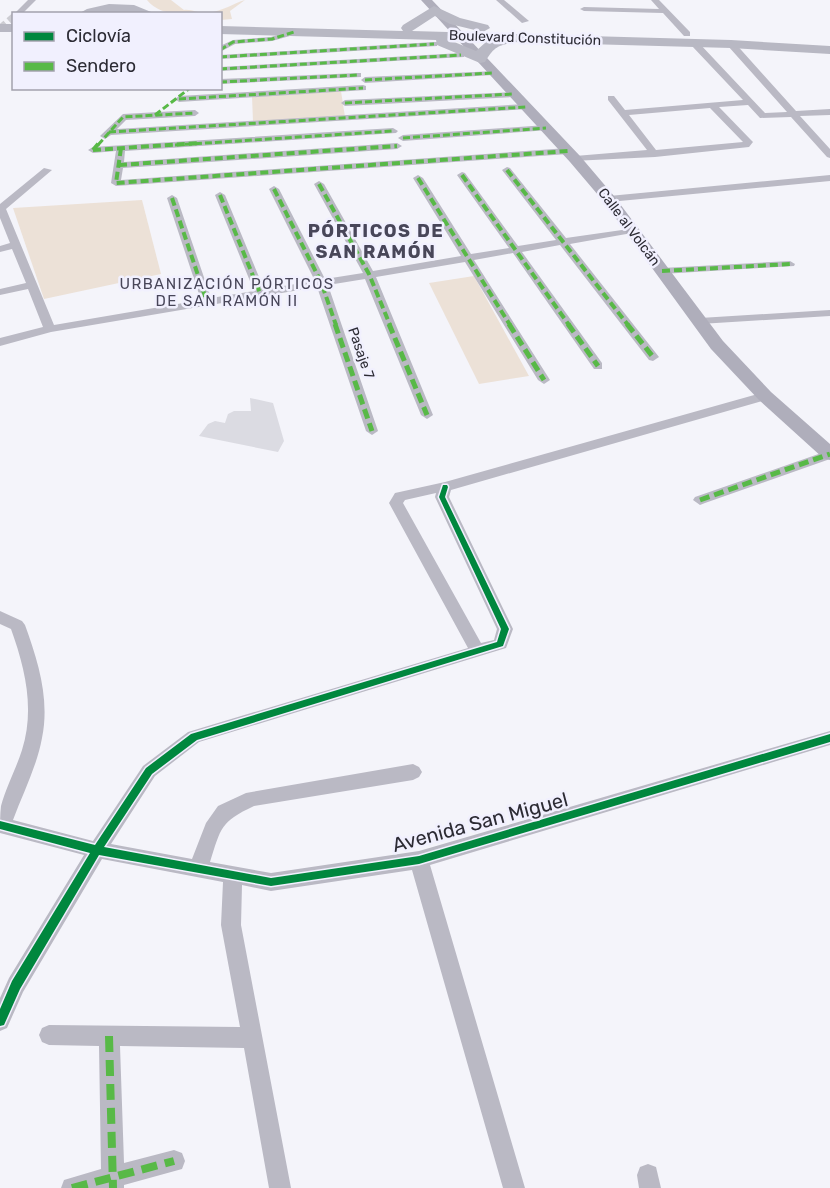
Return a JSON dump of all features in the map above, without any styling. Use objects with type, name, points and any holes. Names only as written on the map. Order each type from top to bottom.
[{"type":"highway","points":[[430,5],[468,25],[512,34],[487,46],[482,51],[480,59],[457,47],[413,31],[430,5]]},
{"type":"highway","points":[[93,12],[125,8],[142,12]]},
{"type":"highway","name":"Boulevard Constitución","points":[[222,23],[455,33],[830,41]]},
{"type":"highway","name":"Boulevard Constitución","points":[[222,30],[413,31]]},
{"type":"highway","name":"Boulevard Constitución","points":[[691,39],[731,44],[830,50]]},
{"type":"main road","name":"Calle al Volcán","points":[[430,5],[572,155],[609,199],[717,345],[765,396],[830,454]]},
{"type":"street","points":[[19,12],[32,0]]},
{"type":"street","points":[[500,0],[525,21]]},
{"type":"street","points":[[655,0],[763,116],[830,112]]},
{"type":"street","points":[[584,9],[665,11]]},
{"type":"street","points":[[222,49],[233,42],[272,39],[294,32]]},
{"type":"street","points":[[222,57],[434,44]]},
{"type":"street","points":[[731,44],[830,155]]},
{"type":"street","points":[[222,69],[461,55]]},
{"type":"street","points":[[155,115],[192,93],[493,73]]},
{"type":"street","points":[[222,82],[362,81]]},
{"type":"street","points":[[192,93],[195,127]]},
{"type":"street","points":[[345,103],[513,94]]},
{"type":"street","points":[[611,98],[654,154]]},
{"type":"street","points":[[623,112],[750,102]]},
{"type":"street","points":[[121,148],[116,183],[572,155],[654,154],[746,145],[748,142],[712,105]]},
{"type":"street","points":[[109,132],[526,107]]},
{"type":"street","points":[[195,113],[123,117],[93,150],[393,131]]},
{"type":"street","points":[[119,165],[546,128]]},
{"type":"street","points":[[47,170],[1,208],[30,285],[50,329]]},
{"type":"street","points":[[507,170],[653,357]]},
{"type":"street","points":[[462,175],[598,366]]},
{"type":"street","points":[[418,178],[544,380]]},
{"type":"street","points":[[609,199],[830,178]]},
{"type":"street","points":[[319,183],[369,274],[427,415]]},
{"type":"street","name":"Pasaje 7","points":[[274,189],[321,282],[372,430]]},
{"type":"street","points":[[220,195],[260,293]]},
{"type":"street","points":[[172,198],[207,302]]},
{"type":"street","points":[[0,342],[50,329],[632,230]]},
{"type":"street","points":[[0,249],[16,245]]},
{"type":"street","points":[[662,270],[790,264]]},
{"type":"street","points":[[0,292],[30,285]]},
{"type":"street","points":[[700,321],[830,313]]},
{"type":"street","points":[[478,652],[396,503],[400,496],[445,488],[765,396]]},
{"type":"street","points":[[700,500],[830,454]]},
{"type":"street","points":[[0,1022],[16,985],[97,850],[149,771],[194,736],[500,644],[505,629],[442,497],[445,488]]},
{"type":"street","points":[[0,617],[17,625],[31,661],[36,701],[34,738],[1,825]]},
{"type":"street","name":"Avenida San Miguel","points":[[1,825],[97,850],[271,882],[419,860],[830,738]]},
{"type":"street","points":[[198,869],[212,829],[225,812],[252,799],[413,772]]},
{"type":"street","points":[[419,860],[514,1188]]},
{"type":"street","points":[[233,875],[231,925],[280,1188]]},
{"type":"street","points":[[49,1035],[253,1038]]},
{"type":"street","points":[[109,1036],[113,1183]]},
{"type":"street","points":[[72,1188],[113,1183],[174,1161]]},
{"type":"shaded area","points":[[147,0],[171,0],[184,10],[200,12],[166,12]]},
{"type":"shaded area","points":[[245,0],[230,11],[232,19],[222,20],[222,12],[213,12]]},
{"type":"shaded area","points":[[341,91],[345,117],[253,122],[252,96]]},
{"type":"shaded area","points":[[142,200],[161,274],[44,299],[13,208]]},
{"type":"shaded area","points":[[474,276],[529,376],[479,384],[429,283]]},
{"type":"building","points":[[250,398],[273,403],[284,441],[278,452],[199,436],[208,424],[215,421],[225,423],[228,414],[234,411],[251,411]]},
{"type":"tunnel","points":[[0,29],[12,19]]},
{"type":"marked path","points":[[222,49],[233,42],[272,39],[294,32]]},
{"type":"marked path","points":[[222,57],[434,44]]},
{"type":"marked path","points":[[222,69],[461,55]]},
{"type":"marked path","points":[[365,80],[493,73]]},
{"type":"marked path","points":[[222,82],[358,75]]},
{"type":"marked path","points":[[179,99],[363,88]]},
{"type":"marked path","points":[[155,115],[187,90]]},
{"type":"marked path","points":[[345,103],[513,94]]},
{"type":"marked path","points":[[109,132],[526,107]]},
{"type":"marked path","points":[[93,150],[123,117],[195,113]]},
{"type":"marked path","points":[[403,138],[546,128]]},
{"type":"marked path","points":[[93,150],[393,131]]},
{"type":"marked path","points":[[119,165],[397,146]]},
{"type":"marked path","points":[[121,148],[116,183],[568,151]]},
{"type":"marked path","points":[[507,170],[653,357]]},
{"type":"marked path","points":[[462,175],[598,366]]},
{"type":"marked path","points":[[418,178],[544,380]]},
{"type":"marked path","points":[[319,184],[369,274],[427,415]]},
{"type":"marked path","points":[[274,189],[321,282],[372,431]]},
{"type":"marked path","points":[[220,195],[260,293]]},
{"type":"marked path","points":[[172,198],[207,302]]},
{"type":"marked path","points":[[662,271],[790,264]]},
{"type":"marked path","points":[[700,500],[830,454]]},
{"type":"marked path","points":[[109,1036],[113,1188]]},
{"type":"marked path","points":[[72,1188],[174,1161]]},
{"type":"cycle path","points":[[0,1021],[16,985],[97,850],[149,771],[194,737],[500,644],[505,629],[442,497],[445,487]]},
{"type":"cycle path","points":[[0,825],[97,850],[271,882],[419,860],[830,738]]},
{"type":"district","name":"PÓRTICOS DE SAN RAMÓN","points":[[376,241]]},
{"type":"district","name":"URBANIZACIÓN PÓRTICOS DE SAN RAMÓN II","points":[[227,292]]}]
